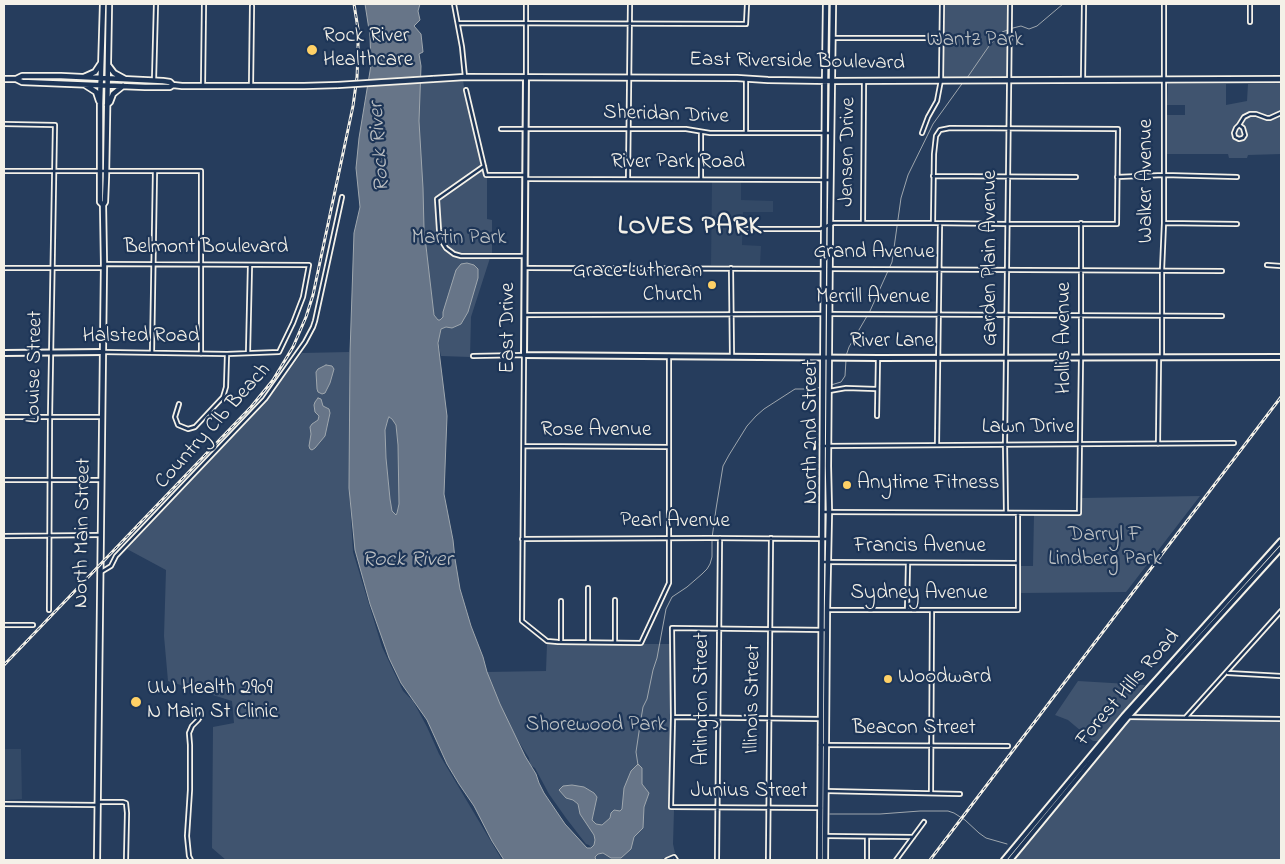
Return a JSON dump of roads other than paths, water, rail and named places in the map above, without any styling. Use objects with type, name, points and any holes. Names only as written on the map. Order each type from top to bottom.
[{"type":"main road","name":"North Main Street","points":[[97,860],[104,266],[103,205],[100,202],[103,4]]},
{"type":"main road","name":"North Main Street","points":[[103,205],[106,202],[109,4]]},
{"type":"main road","name":"North 2nd Street","points":[[824,610],[828,562],[829,512],[823,391],[826,4]]},
{"type":"main road","name":"North 2nd Street","points":[[826,860],[826,791],[823,745],[824,610],[822,512],[829,391],[833,4]]},
{"type":"main road","points":[[826,24],[833,24]]},
{"type":"main road","points":[[83,77],[95,72],[102,62]]},
{"type":"main road","points":[[108,65],[114,73],[128,80]]},
{"type":"main road","points":[[16,80],[22,76],[83,77],[170,82],[173,84]]},
{"type":"main road","name":"East Riverside Boulevard","points":[[173,84],[202,86],[304,86],[465,77],[746,78],[824,81],[1281,79]]},
{"type":"main road","points":[[4,79],[22,82],[108,86],[170,87],[173,84]]},
{"type":"main road","points":[[84,84],[96,92],[100,104]]},
{"type":"main road","points":[[107,105],[113,94],[123,86]]},
{"type":"main road","name":"North 2nd Street","points":[[820,860],[820,791],[823,745]]},
{"type":"street","points":[[154,81],[156,4]]},
{"type":"street","points":[[202,86],[204,4]]},
{"type":"street","points":[[454,4],[462,47],[465,77]]},
{"type":"street","name":"East Drive","points":[[526,4],[522,621],[547,640],[561,642]]},
{"type":"street","points":[[628,179],[630,4]]},
{"type":"street","points":[[458,23],[746,24],[747,4]]},
{"type":"street","points":[[922,133],[937,101],[940,80],[942,4]]},
{"type":"street","name":"Garden Plain Avenue","points":[[1006,513],[1005,444],[1010,4]]},
{"type":"street","points":[[1083,80],[1084,4]]},
{"type":"street","name":"Walker Avenue","points":[[1158,444],[1164,223],[1164,4]]},
{"type":"street","points":[[1250,4],[1250,22]]},
{"type":"street","points":[[251,86],[252,6]]},
{"type":"street","points":[[833,38],[941,38]]},
{"type":"street","points":[[746,78],[746,133]]},
{"type":"street","name":"Jensen Drive","points":[[863,223],[864,81]]},
{"type":"street","points":[[466,90],[484,166],[437,199],[441,240],[446,248],[454,254],[461,256],[525,256]]},
{"type":"street","points":[[1239,125],[1243,128],[1245,135],[1239,139],[1235,137],[1236,128],[1244,118],[1250,114],[1273,118],[1281,113]]},
{"type":"street","name":"Louise Street","points":[[4,124],[55,125],[48,610]]},
{"type":"street","name":"Sheridan Drive","points":[[501,129],[686,129],[701,132],[831,133]]},
{"type":"street","points":[[745,229],[820,229],[833,223],[933,224],[1007,224],[1082,223],[1117,224],[1118,129],[942,129],[939,131],[936,140],[933,176],[933,224]]},
{"type":"street","points":[[701,132],[701,180]]},
{"type":"street","name":"River Park Road","points":[[484,166],[487,176],[701,180],[830,180]]},
{"type":"street","points":[[4,170],[201,171],[201,354]]},
{"type":"street","points":[[152,353],[156,171]]},
{"type":"street","points":[[933,176],[1076,177]]},
{"type":"street","points":[[1118,177],[1237,177]]},
{"type":"street","name":"Country Clb Beach","points":[[100,572],[111,566],[116,556],[265,399],[305,342],[315,321],[342,197]]},
{"type":"street","name":"Hollis Avenue","points":[[1018,513],[1079,513],[1082,223]]},
{"type":"street","points":[[1164,223],[1237,224]]},
{"type":"street","points":[[937,445],[940,224]]},
{"type":"street","name":"Belmont Boulevard","points":[[4,268],[154,264],[308,264],[303,296],[279,352]]},
{"type":"street","points":[[248,353],[250,264]]},
{"type":"street","points":[[1267,266],[1281,266]]},
{"type":"street","name":"Grand Avenue","points":[[525,268],[1222,271]]},
{"type":"street","points":[[731,268],[732,356]]},
{"type":"street","name":"Merrill Avenue","points":[[525,315],[1081,314],[1222,316]]},
{"type":"street","name":"Halsted Road","points":[[4,353],[227,354],[279,352]]},
{"type":"street","points":[[179,404],[175,417],[178,425],[188,429],[194,427],[223,397],[226,387],[227,354]]},
{"type":"street","name":"River Lane","points":[[473,356],[829,358],[1281,356]]},
{"type":"street","points":[[561,601],[561,642],[641,643],[668,583],[669,356]]},
{"type":"street","points":[[877,416],[878,358]]},
{"type":"street","points":[[829,391],[846,388],[876,389]]},
{"type":"street","points":[[4,417],[102,417]]},
{"type":"street","name":"Lawn Drive","points":[[825,446],[1234,443]]},
{"type":"street","name":"Rose Avenue","points":[[524,446],[669,447]]},
{"type":"street","points":[[4,480],[101,480]]},
{"type":"street","points":[[822,512],[1018,513],[1017,563]]},
{"type":"street","points":[[4,536],[100,535]]},
{"type":"street","name":"Arlington Street","points":[[717,860],[720,629],[718,538]]},
{"type":"street","name":"Illinois Street","points":[[768,860],[771,538]]},
{"type":"street","name":"Pearl Avenue","points":[[522,539],[828,539]]},
{"type":"street","name":"Forest Hills Road","points":[[1010,860],[1126,717],[1280,545]]},
{"type":"street","name":"Francis Avenue","points":[[822,562],[1017,563]]},
{"type":"street","points":[[907,610],[908,563]]},
{"type":"street","name":"Sydney Avenue","points":[[824,610],[1018,610],[1017,563]]},
{"type":"street","points":[[588,588],[588,642]]},
{"type":"street","points":[[615,600],[615,642]]},
{"type":"street","points":[[931,792],[932,610]]},
{"type":"street","points":[[1186,717],[1281,611]]},
{"type":"street","points":[[4,625],[32,625]]},
{"type":"street","points":[[823,719],[673,717],[672,628],[824,630]]},
{"type":"street","points":[[1227,673],[1281,676]]},
{"type":"street","points":[[191,860],[187,836],[190,790],[189,733],[202,714]]},
{"type":"street","name":"Junius Street","points":[[673,717],[671,808],[826,808]]},
{"type":"street","points":[[1126,717],[1281,719]]},
{"type":"street","name":"Beacon Street","points":[[823,745],[1008,746]]},
{"type":"street","name":"Forest Hills Road","points":[[1004,860],[1072,782]]},
{"type":"street","points":[[820,791],[960,794]]},
{"type":"street","points":[[4,804],[123,802],[126,804],[127,813],[126,860]]},
{"type":"street","points":[[896,860],[924,822]]},
{"type":"street","points":[[820,836],[913,837]]},
{"type":"street","points":[[867,837],[867,860]]},
{"type":"street","points":[[667,860],[675,858]]},
{"type":"water","name":"Rock River","points":[[365,4],[420,4],[418,11],[420,20],[414,26],[421,34],[423,52],[419,54],[421,66],[419,121],[424,229],[434,315],[438,320],[443,317],[456,270],[461,264],[467,263],[474,265],[478,269],[478,278],[468,312],[461,324],[452,328],[446,327],[441,329],[438,343],[447,416],[444,494],[460,589],[471,626],[500,704],[544,793],[565,824],[587,848],[591,848],[594,845],[594,835],[580,814],[578,804],[566,798],[559,790],[563,786],[572,785],[584,787],[594,793],[597,797],[592,820],[596,824],[602,825],[610,818],[614,810],[620,811],[622,809],[624,788],[631,771],[638,764],[642,768],[642,784],[649,793],[644,807],[643,828],[634,837],[631,849],[621,858],[611,858],[603,853],[595,857],[596,860],[504,860],[474,806],[447,764],[427,720],[401,683],[389,658],[370,604],[355,550],[349,488],[350,353],[354,233],[360,207],[356,168],[371,65],[370,36]],"holes":[[[389,417],[396,425],[398,445],[399,504],[396,515],[392,511],[386,458],[385,430]]]},
{"type":"water","points":[[326,365],[332,366],[334,369],[330,383],[325,393],[322,394],[317,389],[316,372]]},
{"type":"water","points":[[318,398],[321,399],[323,406],[329,409],[330,413],[325,436],[312,450],[309,446],[310,427],[318,420],[319,416],[315,412],[314,405]]},
{"type":"waterway","points":[[967,78],[989,46],[1002,32],[1021,26],[1029,29],[1037,26],[1063,4]]},
{"type":"waterway","points":[[846,356],[849,347],[870,311],[892,262],[901,198],[908,175],[933,124],[964,81]]},
{"type":"waterway","points":[[831,385],[841,382],[845,376],[846,360]]},
{"type":"waterway","points":[[638,765],[636,752],[643,707],[647,699],[657,658],[666,609],[672,597],[702,574],[710,564],[723,466],[747,426],[764,409],[795,389],[813,389],[827,386]]},
{"type":"waterway","points":[[830,814],[948,811],[965,820],[986,838],[1007,844]]},
{"type":"railway","points":[[4,665],[251,407],[273,380],[293,347],[313,295],[353,106],[358,54],[358,29],[354,4]]},
{"type":"railway","points":[[930,860],[1281,397]]},
{"type":"place","name":"Rock River Healthcare","points":[[312,50]]},
{"type":"place","name":"Grace Lutheran Church","points":[[712,285]]},
{"type":"place","name":"Anytime Fitness","points":[[847,485]]},
{"type":"place","name":"Woodward","points":[[888,679]]},
{"type":"place","name":"UW Health 2909 N Main St Clinic","points":[[136,702]]},
{"type":"district","name":"LOVES PARK","points":[[690,229]]},
{"type":"park label","name":"Wantz Park","points":[[975,42]]},
{"type":"park label","name":"Martin Park","points":[[459,240]]},
{"type":"park label","name":"Darryl F Lindberg Park","points":[[1105,549]]},
{"type":"park label","name":"Shorewood Park","points":[[596,727]]}]
